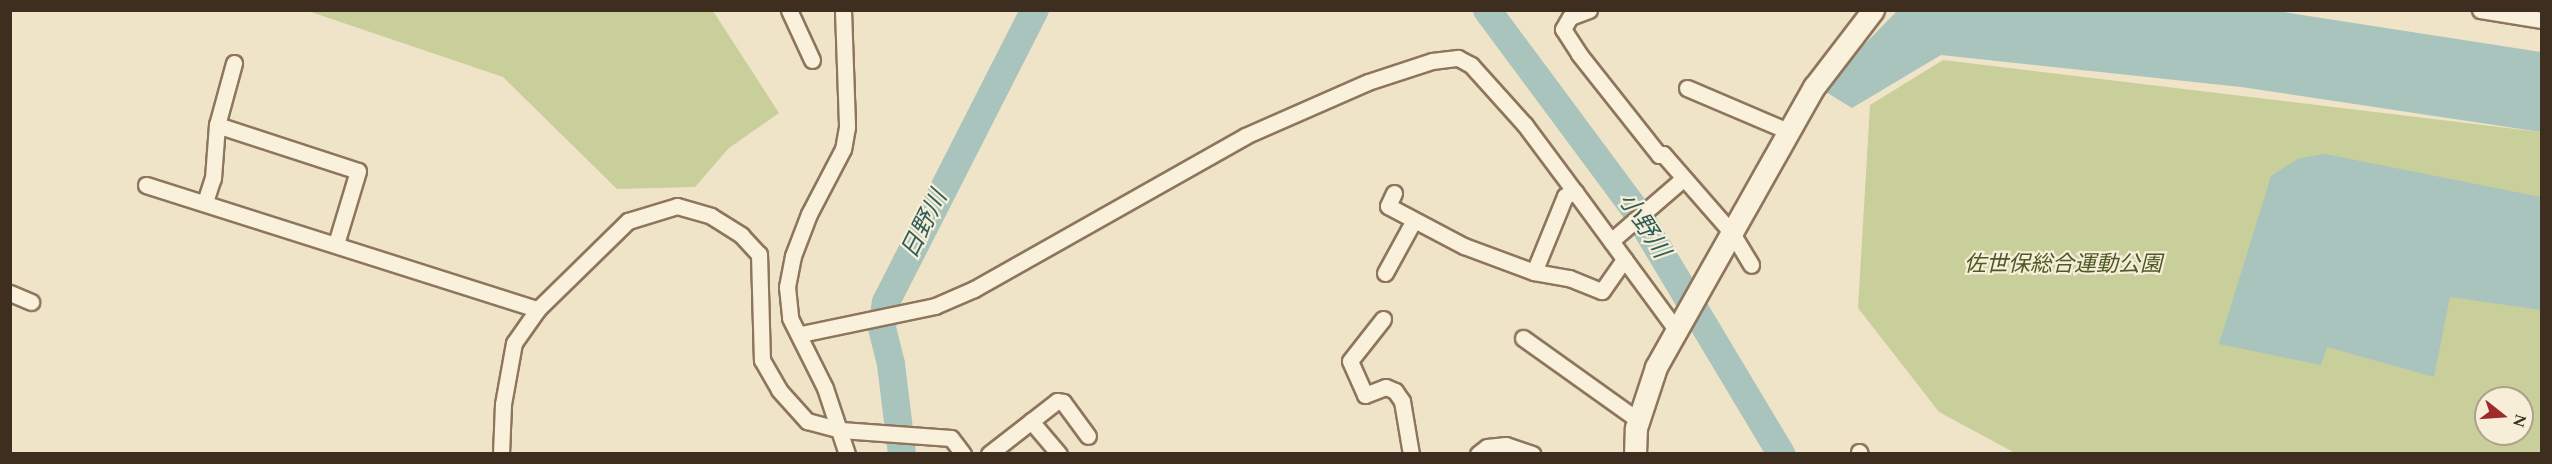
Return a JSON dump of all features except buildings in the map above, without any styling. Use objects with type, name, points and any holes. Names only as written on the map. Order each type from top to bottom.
[{"type":"street","points":[[789,10],[812,60]]},
{"type":"street","points":[[843,10],[847,127],[843,148],[809,214],[793,256],[787,287],[790,318],[801,334],[849,430],[847,453]]},
{"type":"street","points":[[1589,10],[1570,17],[1563,29],[1659,155],[1663,154],[1684,179],[1751,265]]},
{"type":"street","points":[[1635,453],[1638,420],[1656,367],[1814,87],[1873,10]]},
{"type":"street","points":[[2480,10],[2541,20]]},
{"type":"street","points":[[801,334],[935,306],[974,289],[1245,136],[1368,82],[1432,61],[1458,58],[1471,65],[1525,125],[1624,260],[1680,327]]},
{"type":"street","points":[[205,202],[213,178],[217,125],[234,63]]},
{"type":"street","points":[[1687,88],[1788,131]]},
{"type":"street","points":[[217,125],[358,171],[336,244]]},
{"type":"street","points":[[1611,240],[1684,179]]},
{"type":"street","points":[[146,185],[538,309]]},
{"type":"street","points":[[1534,272],[1565,196],[1575,192]]},
{"type":"street","points":[[1394,193],[1388,206],[1464,246],[1534,272],[1569,278],[1602,291],[1624,260]]},
{"type":"street","points":[[501,453],[503,404],[514,343],[538,309],[628,221],[677,206],[711,216],[741,235],[759,254],[762,360],[779,390],[807,421],[849,430],[951,438],[963,453]]},
{"type":"street","points":[[1385,273],[1414,220]]},
{"type":"street","points":[[10,293],[31,302]]},
{"type":"street","points":[[1383,319],[1350,361],[1365,395],[1386,387],[1398,396],[1411,453]]},
{"type":"street","points":[[1523,338],[1638,420]]},
{"type":"street","points":[[989,453],[1057,401],[1063,402],[1088,436]]},
{"type":"street","points":[[1031,421],[1059,453]]},
{"type":"street","points":[[1478,453],[1487,447],[1506,446],[1532,453]]},
{"type":"green space","points":[[308,11],[713,11],[779,113],[729,148],[695,187],[617,189],[503,77]]},
{"type":"green space","name":"佐世保総合運動公園","points":[[1943,60],[2541,132],[2541,453],[2015,453],[1939,412],[1858,308],[1870,105]]},
{"type":"water","points":[[1897,11],[2277,11],[2541,52],[2541,132],[2241,87],[1941,55],[1852,108],[1821,89]]},
{"type":"water","points":[[2325,154],[2541,197],[2541,310],[2450,297],[2434,377],[2327,347],[2321,365],[2219,344],[2271,176],[2299,158]]},
{"type":"waterway","name":"日野川","points":[[902,454],[891,364],[882,327],[886,302],[1035,10]]},
{"type":"waterway","name":"小野川","points":[[1487,10],[1634,208],[1781,454]]}]
